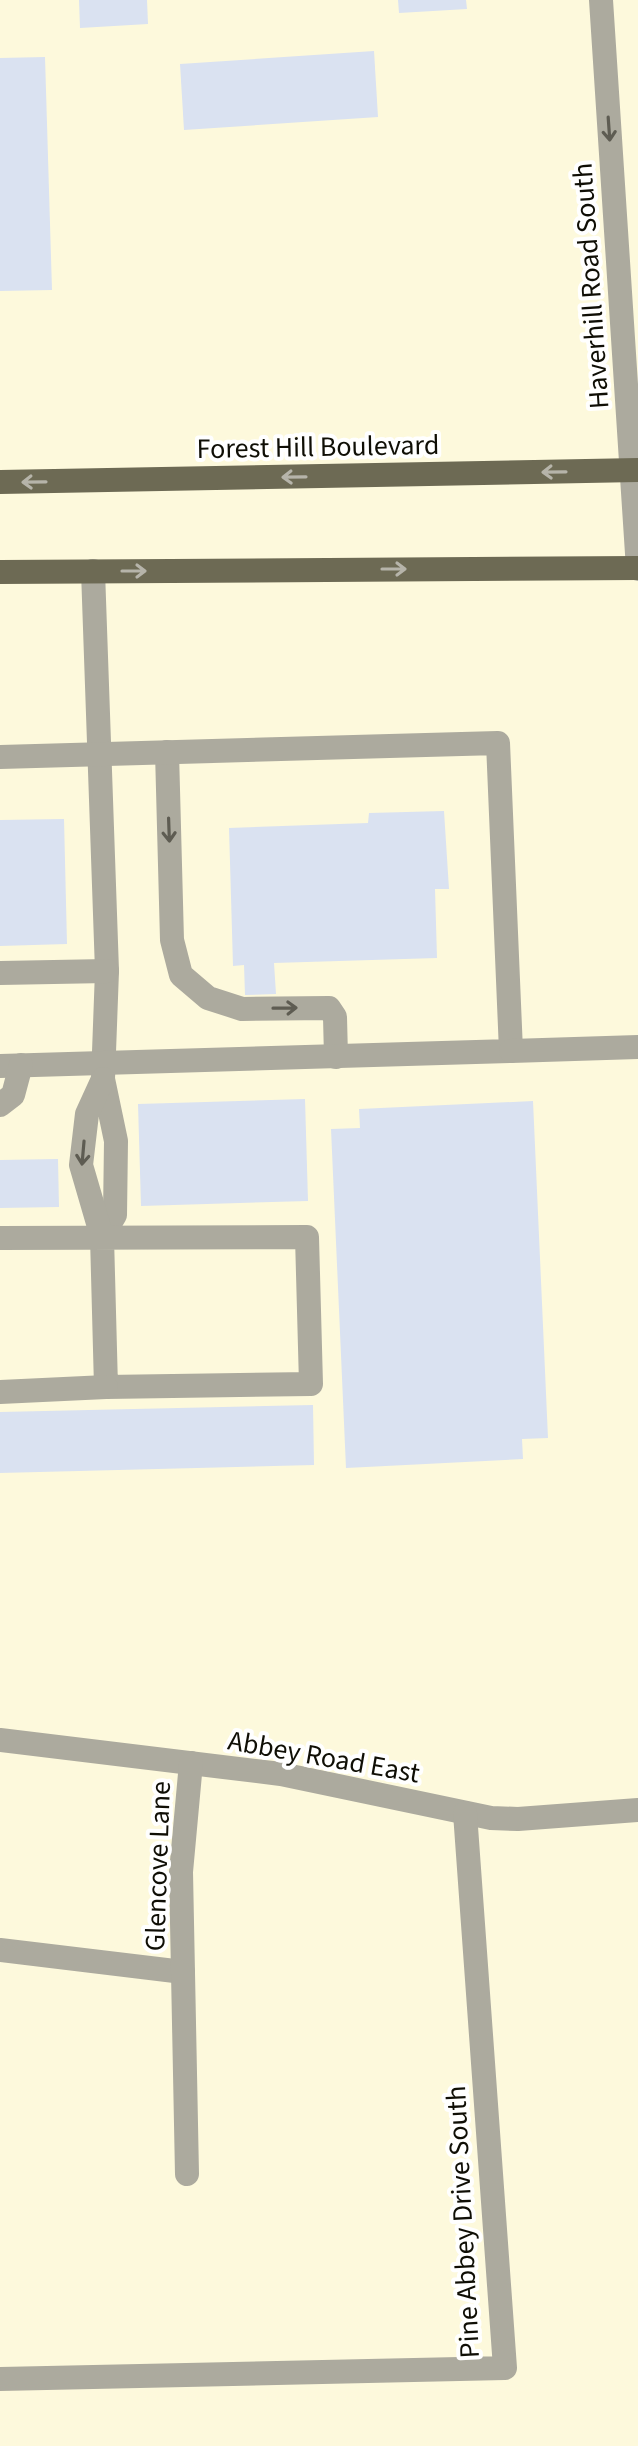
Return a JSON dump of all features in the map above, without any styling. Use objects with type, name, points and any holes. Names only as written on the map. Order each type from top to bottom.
[{"type":"main road","name":"Forest Hill Boulevard","points":[[0,482],[635,470]]},
{"type":"main road","points":[[0,572],[638,568]]},
{"type":"street","name":"Haverhill Road South","points":[[601,0],[635,470],[638,568]]},
{"type":"street","points":[[93,571],[107,971],[103,1071],[116,1141],[115,1215],[102,1237]]},
{"type":"street","points":[[0,757],[498,743],[511,1051]]},
{"type":"street","points":[[167,752],[172,940],[181,975],[208,998],[242,1009],[329,1008],[335,1017],[336,1057]]},
{"type":"street","points":[[0,973],[107,971]]},
{"type":"street","points":[[0,1105],[13,1095],[10,1065],[103,1071],[336,1057],[638,1047]]},
{"type":"street","points":[[103,1071],[87,1114],[81,1165],[102,1237],[106,1387]]},
{"type":"street","points":[[0,1238],[307,1237],[311,1369],[311,1384],[0,1392]]},
{"type":"street","name":"Abbey Road East","points":[[0,1740],[281,1774],[465,1813],[518,1819],[638,1810]]},
{"type":"street","name":"Glencove Lane","points":[[187,2174],[181,1872],[191,1763]]},
{"type":"street","name":"Pine Abbey Drive South","points":[[0,2379],[505,2368],[465,1813]]},
{"type":"street","name":"Glencove Lane","points":[[0,1950],[183,1972]]},
{"type":"building","points":[[79,0],[147,0],[148,24],[80,28]]},
{"type":"building","points":[[398,0],[466,0],[467,9],[399,13]]},
{"type":"building","points":[[374,51],[378,117],[184,130],[180,64]]},
{"type":"building","points":[[45,57],[52,290],[0,291],[0,58]]},
{"type":"building","points":[[444,811],[449,889],[435,889],[437,958],[274,963],[276,994],[245,995],[244,965],[233,966],[229,828],[368,823],[369,813]]},
{"type":"building","points":[[64,819],[67,944],[0,946],[0,820]]},
{"type":"building","points":[[305,1099],[308,1201],[141,1206],[138,1104]]},
{"type":"building","points":[[533,1101],[548,1438],[522,1439],[523,1459],[346,1468],[331,1129],[360,1128],[359,1109]]},
{"type":"building","points":[[58,1159],[59,1207],[0,1208],[0,1160]]},
{"type":"building","points":[[313,1405],[314,1465],[0,1473],[0,1412]]}]
